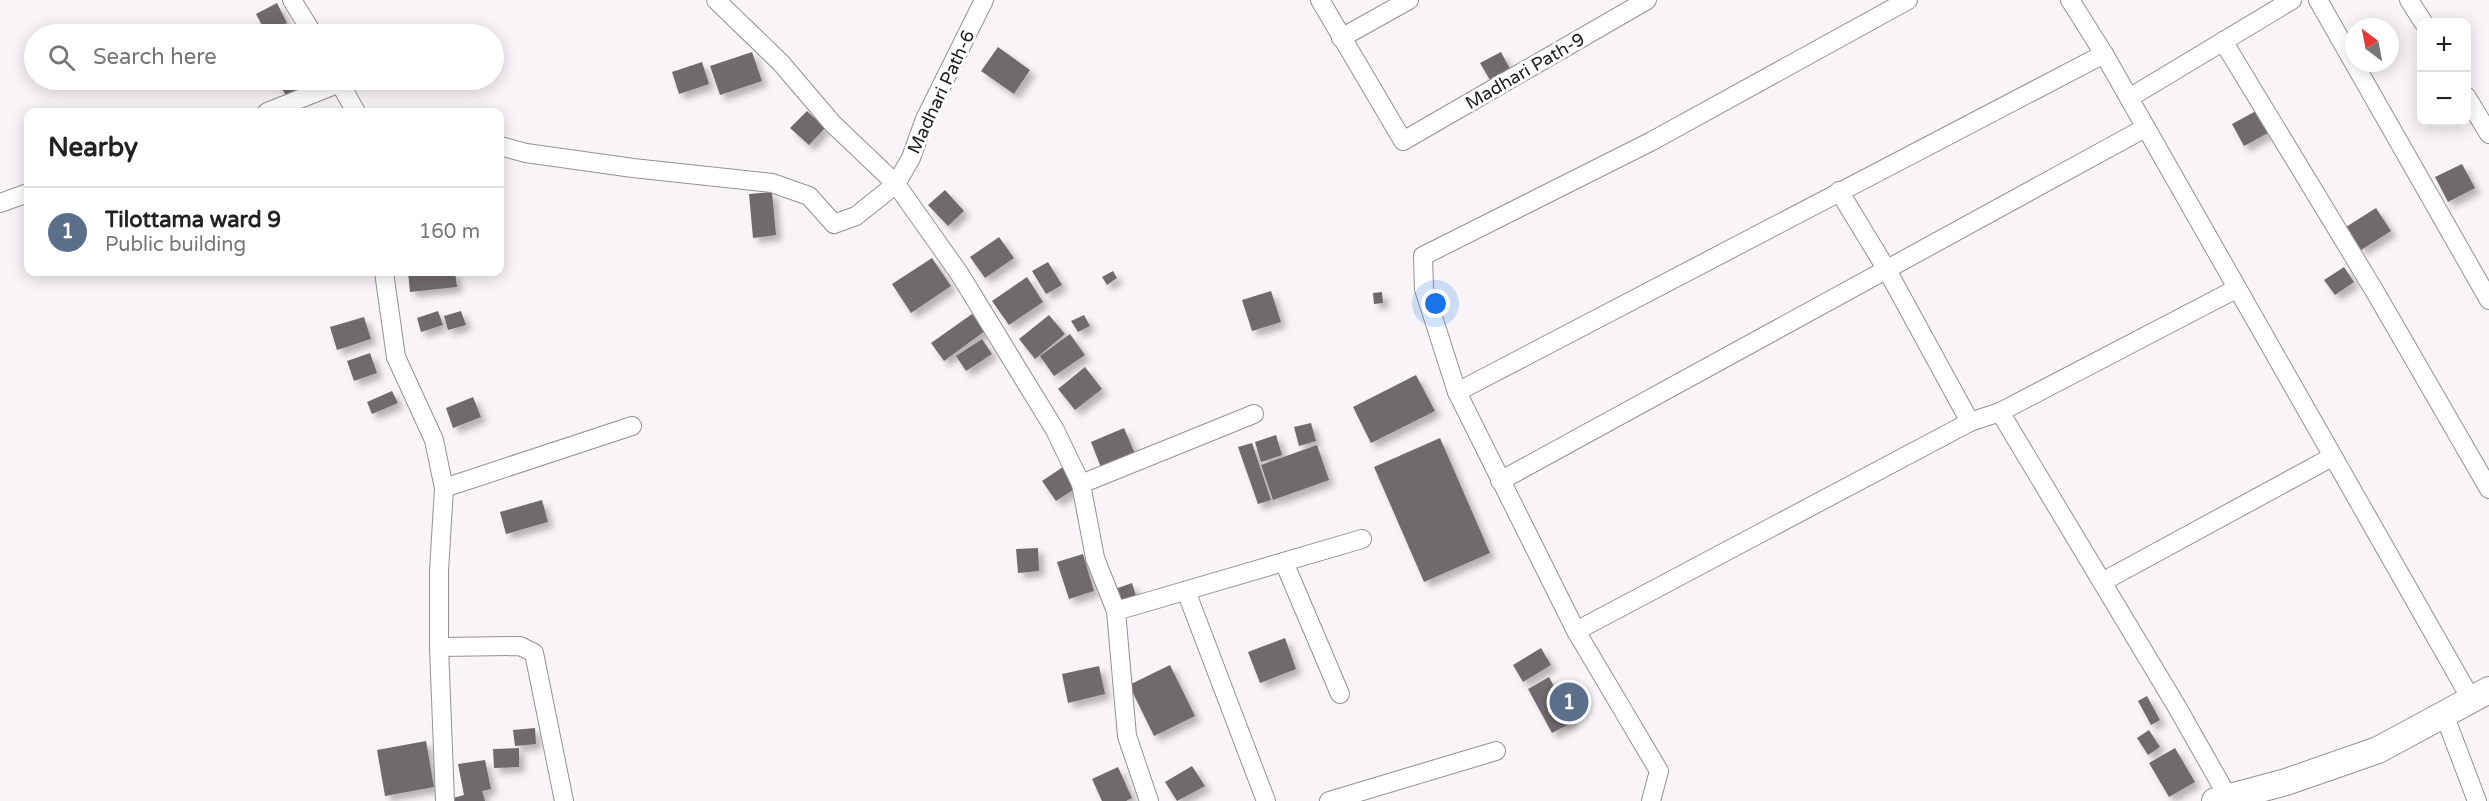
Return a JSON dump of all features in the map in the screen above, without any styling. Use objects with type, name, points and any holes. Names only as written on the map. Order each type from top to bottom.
[{"type":"street","points":[[292,0],[306,24]]},
{"type":"street","points":[[716,0],[781,63],[833,124],[896,184],[959,273],[1055,430],[1081,484],[1095,558],[1116,611],[1127,736],[1149,801]]},
{"type":"street","name":"Madhari Path-6","points":[[896,184],[911,158],[925,119],[943,88],[984,0]]},
{"type":"street","points":[[1320,0],[1341,38],[1409,0]]},
{"type":"street","name":"Madhari Path-9","points":[[1341,38],[1402,141],[1647,0]]},
{"type":"street","points":[[1651,801],[1659,771],[1576,631],[1457,392],[1424,289],[1424,256],[1652,141],[1908,0]]},
{"type":"street","points":[[2000,412],[2102,582],[2221,799],[2286,782],[2378,750],[2480,694],[2332,457],[2104,54],[2070,0]]},
{"type":"street","points":[[2128,98],[2292,0]]},
{"type":"street","points":[[2318,0],[2489,300]]},
{"type":"street","points":[[2409,0],[2420,18]]},
{"type":"street","points":[[2223,41],[2374,290],[2489,489]]},
{"type":"street","points":[[1457,392],[2104,54]]},
{"type":"street","points":[[276,108],[318,90]]},
{"type":"street","points":[[346,90],[359,108]]},
{"type":"street","points":[[2471,104],[2489,134]]},
{"type":"street","points":[[1500,481],[2145,128]]},
{"type":"street","points":[[504,147],[526,153],[633,168],[772,183],[809,196],[834,224],[856,216],[896,184]]},
{"type":"street","points":[[1839,191],[1887,270],[1970,422]]},
{"type":"street","points":[[0,203],[24,194]]},
{"type":"street","points":[[385,276],[396,357],[434,440],[444,488],[439,571],[439,647],[445,801]]},
{"type":"street","points":[[1576,631],[1970,422],[2000,412],[2236,289]]},
{"type":"street","points":[[1081,484],[1254,414]]},
{"type":"street","points":[[444,488],[632,426]]},
{"type":"street","points":[[2102,582],[2332,457]]},
{"type":"street","points":[[1116,611],[1362,539]]},
{"type":"street","points":[[1284,562],[1340,694]]},
{"type":"street","points":[[1186,591],[1266,801]]},
{"type":"street","points":[[439,647],[520,646],[534,653],[564,801]]},
{"type":"street","points":[[2444,714],[2477,801]]},
{"type":"street","points":[[1329,801],[1496,751]]},
{"type":"building","points":[[277,3],[287,23],[261,24],[256,14]]},
{"type":"building","points":[[998,47],[1030,70],[1014,94],[981,71]]},
{"type":"building","points":[[752,52],[762,81],[720,95],[710,66]]},
{"type":"building","points":[[1501,52],[1510,69],[1490,80],[1480,63]]},
{"type":"building","points":[[702,62],[709,84],[679,94],[672,72]]},
{"type":"building","points":[[283,90],[307,90],[290,101]]},
{"type":"building","points":[[807,111],[825,128],[809,145],[790,128]]},
{"type":"building","points":[[2256,111],[2268,133],[2244,146],[2232,124]]},
{"type":"building","points":[[2462,164],[2475,188],[2448,202],[2435,177]]},
{"type":"building","points":[[945,190],[964,211],[948,226],[928,205]]},
{"type":"building","points":[[772,192],[776,235],[753,238],[749,194]]},
{"type":"building","points":[[2376,208],[2391,231],[2361,250],[2346,227]]},
{"type":"building","points":[[999,237],[1014,258],[985,278],[970,257]]},
{"type":"building","points":[[932,258],[951,286],[911,313],[892,284]]},
{"type":"building","points":[[1048,262],[1062,285],[1046,294],[1032,271]]},
{"type":"building","points":[[2344,267],[2354,282],[2335,295],[2324,280]]},
{"type":"building","points":[[1113,271],[1117,278],[1107,285],[1102,277]]},
{"type":"building","points":[[408,276],[456,276],[457,287],[410,292]]},
{"type":"building","points":[[1027,277],[1043,302],[1009,325],[992,301]]},
{"type":"building","points":[[1271,291],[1281,322],[1252,331],[1242,300]]},
{"type":"building","points":[[1382,292],[1383,303],[1374,304],[1373,293]]},
{"type":"building","points":[[438,311],[443,325],[421,332],[417,318]]},
{"type":"building","points":[[461,311],[466,325],[448,330],[444,316]]},
{"type":"building","points":[[972,314],[985,331],[944,361],[931,343]]},
{"type":"building","points":[[1049,315],[1065,334],[1035,359],[1019,339]]},
{"type":"building","points":[[1084,315],[1090,326],[1078,332],[1071,321]]},
{"type":"building","points":[[364,317],[371,339],[337,350],[330,327]]},
{"type":"building","points":[[1070,334],[1085,355],[1054,376],[1040,356]]},
{"type":"building","points":[[982,339],[992,354],[966,371],[956,356]]},
{"type":"building","points":[[370,353],[377,373],[354,381],[347,361]]},
{"type":"building","points":[[1085,367],[1102,389],[1075,410],[1058,389]]},
{"type":"building","points":[[1416,375],[1435,411],[1371,443],[1353,407]]},
{"type":"building","points":[[392,391],[398,403],[372,414],[367,402]]},
{"type":"building","points":[[473,397],[481,417],[453,428],[446,408]]},
{"type":"building","points":[[1311,423],[1316,441],[1299,446],[1294,427]]},
{"type":"building","points":[[1124,428],[1136,456],[1102,470],[1091,442]]},
{"type":"building","points":[[1276,435],[1282,455],[1261,462],[1255,442]]},
{"type":"building","points":[[1440,438],[1490,553],[1424,582],[1374,467]]},
{"type":"building","points":[[1252,443],[1271,500],[1258,504],[1238,447]]},
{"type":"building","points":[[1317,445],[1329,480],[1273,500],[1261,465]]},
{"type":"building","points":[[1063,467],[1076,488],[1056,501],[1042,481]]},
{"type":"building","points":[[542,500],[548,522],[506,534],[500,512]]},
{"type":"building","points":[[1038,548],[1039,571],[1018,573],[1016,549]]},
{"type":"building","points":[[1083,554],[1094,591],[1069,599],[1057,562]]},
{"type":"building","points":[[1132,583],[1136,596],[1119,601],[1115,589]]},
{"type":"building","points":[[1285,638],[1296,669],[1260,683],[1248,652]]},
{"type":"building","points":[[1541,648],[1551,665],[1523,682],[1513,665]]},
{"type":"building","points":[[1170,665],[1195,716],[1154,736],[1129,685]]},
{"type":"building","points":[[1099,666],[1105,694],[1068,703],[1062,674]]},
{"type":"building","points":[[1549,677],[1573,722],[1552,733],[1528,689]]},
{"type":"building","points":[[2147,696],[2160,720],[2151,725],[2138,701]]},
{"type":"building","points":[[535,728],[536,744],[515,746],[513,730]]},
{"type":"building","points":[[2149,730],[2160,747],[2148,755],[2137,738]]},
{"type":"building","points":[[426,741],[434,787],[385,796],[377,750]]},
{"type":"building","points":[[519,748],[519,767],[494,768],[493,749]]},
{"type":"building","points":[[2175,748],[2195,782],[2169,797],[2149,763]]},
{"type":"building","points":[[485,760],[491,789],[482,791],[485,801],[454,801],[453,798],[464,795],[458,764]]},
{"type":"building","points":[[1192,766],[1205,786],[1177,801],[1165,782]]},
{"type":"building","points":[[1118,767],[1132,798],[1126,801],[1102,801],[1092,779]]},
{"type":"place","name":"Tilottama ward 9","points":[[1569,702]]}]
